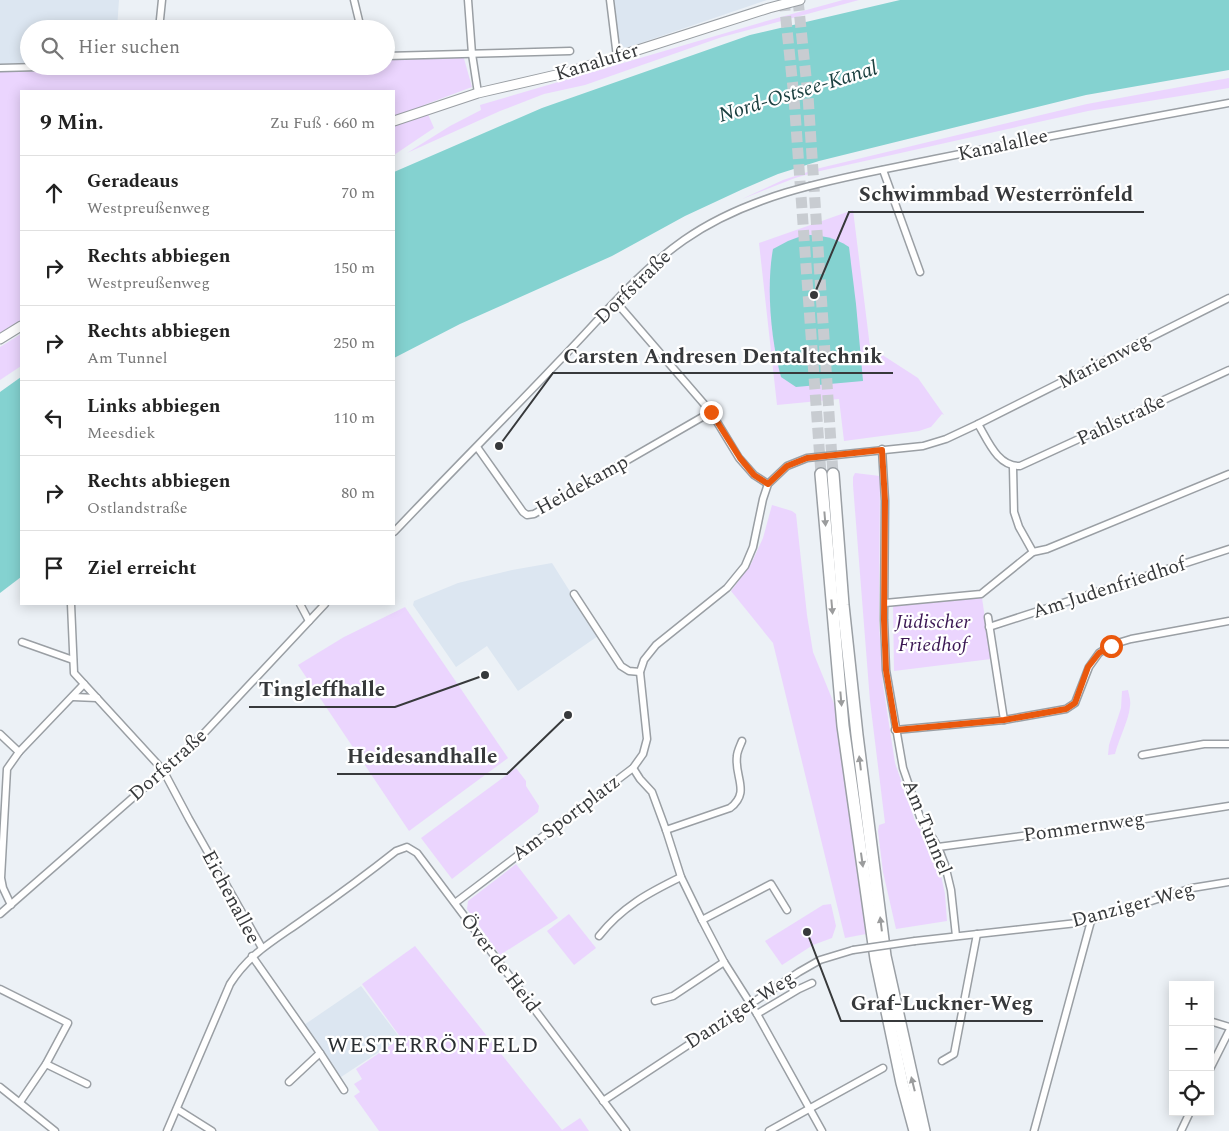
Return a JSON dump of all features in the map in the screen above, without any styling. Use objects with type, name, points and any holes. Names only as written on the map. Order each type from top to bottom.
[{"type":"highway","points":[[915,1131],[902,1083],[876,959],[843,726],[827,474],[856,726],[886,956],[924,1131]]},
{"type":"street","points":[[160,20],[162,0]]},
{"type":"street","points":[[354,0],[359,20]]},
{"type":"street","points":[[468,0],[472,54],[478,93]]},
{"type":"street","points":[[610,0],[617,57]]},
{"type":"street","name":"Kanalufer","points":[[395,122],[478,93],[569,72],[769,8],[800,0]]},
{"type":"street","points":[[395,56],[570,51]]},
{"type":"street","points":[[0,68],[20,67]]},
{"type":"street","name":"Kanalallee","points":[[883,170],[1067,132],[1229,103]]},
{"type":"street","points":[[883,170],[920,272]]},
{"type":"street","name":"Dorfstraße","points":[[395,531],[645,270],[686,239],[737,210],[788,192],[883,170]]},
{"type":"street","name":"Marienweg","points":[[768,484],[787,466],[807,458],[923,446],[946,439],[1229,298]]},
{"type":"street","points":[[574,594],[621,666],[629,671],[640,672],[644,660],[656,645],[727,588],[745,566],[753,547],[768,484],[754,475],[740,458],[711,412],[616,302]]},
{"type":"street","points":[[0,339],[20,327]]},
{"type":"street","name":"Pahlstraße","points":[[1013,467],[1020,466],[1229,370]]},
{"type":"street","name":"Heidekamp","points":[[477,447],[523,512],[527,515],[534,514],[711,412]]},
{"type":"street","points":[[978,424],[1003,462],[1013,467],[1014,512],[1019,528],[1033,552]]},
{"type":"street","name":"Am Tunnel","points":[[882,450],[885,501],[886,670],[903,768],[920,817],[938,847],[945,865],[951,890],[956,936]]},
{"type":"street","points":[[885,603],[981,594],[1033,552],[1047,549],[1229,474]]},
{"type":"street","name":"Am Judenfriedhof","points":[[989,627],[1229,548]]},
{"type":"street","points":[[22,642],[73,660],[71,605]]},
{"type":"street","points":[[300,605],[308,621]]},
{"type":"street","name":"Dorfstraße","points":[[0,914],[193,745],[324,605]]},
{"type":"street","points":[[988,616],[1004,720]]},
{"type":"street","points":[[896,730],[1004,720],[1066,709],[1075,703],[1088,667],[1099,653],[1111,646],[1131,639],[1229,621]]},
{"type":"street","name":"Eichenallee","points":[[73,660],[74,673],[163,770],[262,948],[240,969],[230,984],[167,1131]]},
{"type":"street","name":"Am Sportplatz","points":[[455,903],[633,768],[643,754],[647,739],[640,672]]},
{"type":"street","points":[[11,905],[3,888],[1,878],[3,797],[7,769],[20,752],[74,697],[84,684]]},
{"type":"street","points":[[74,697],[97,698]]},
{"type":"street","points":[[0,734],[20,752]]},
{"type":"street","points":[[666,830],[730,808],[738,803],[741,794],[736,757],[742,741]]},
{"type":"street","points":[[1142,755],[1204,744],[1229,744]]},
{"type":"street","points":[[633,768],[652,792],[681,877],[702,920],[724,962],[757,1014],[822,1131]]},
{"type":"street","name":"Pommernweg","points":[[938,847],[1113,824],[1229,806]]},
{"type":"street","name":"Över de Heid","points":[[262,948],[396,852],[407,847],[417,853],[626,1131]]},
{"type":"street","points":[[599,936],[612,920],[647,893],[681,877]]},
{"type":"street","name":"Danziger Weg","points":[[603,1101],[750,1003],[820,960],[854,950],[915,941],[1091,921],[1192,888],[1229,882]]},
{"type":"street","points":[[702,920],[771,884],[787,910]]},
{"type":"street","points":[[1034,1131],[1091,921]]},
{"type":"street","points":[[942,1061],[954,1054],[977,934]]},
{"type":"street","points":[[252,956],[344,1090]]},
{"type":"street","points":[[656,1001],[673,996],[724,962]]},
{"type":"street","points":[[757,1014],[812,983]]},
{"type":"street","points":[[0,989],[68,1023],[46,1064],[20,1102]]},
{"type":"street","points":[[1214,1023],[1229,1027]]},
{"type":"street","points":[[1214,1061],[1229,1031]]},
{"type":"street","points":[[290,1082],[320,1053]]},
{"type":"street","points":[[46,1064],[87,1084]]},
{"type":"street","points":[[769,1131],[883,1068]]},
{"type":"street","points":[[0,1087],[55,1131]]},
{"type":"street","points":[[177,1109],[212,1131]]},
{"type":"street","points":[[1181,1131],[1188,1116]]},
{"type":"shaded area","points":[[0,0],[119,0],[118,20],[20,20],[20,64],[0,65]]},
{"type":"shaded area","points":[[614,0],[767,0],[626,48],[619,44]]},
{"type":"shaded area","points":[[552,563],[598,636],[518,691],[487,646],[456,667],[413,605],[414,601],[458,583]]},
{"type":"shaded area","points":[[361,986],[400,1038],[341,1077],[304,1025]]},
{"type":"green space","points":[[843,0],[859,0],[722,37],[585,85],[544,94],[500,111],[407,153],[450,126],[481,110],[480,105]]},
{"type":"green space","points":[[463,55],[472,87],[424,105],[434,128],[395,154],[395,90],[20,90],[20,332],[0,344],[0,71],[20,71],[20,75],[395,75],[395,59]]},
{"type":"green space","points":[[1229,78],[1229,88],[1088,111],[820,171],[795,178],[742,199],[783,180],[820,168],[1087,104]]},
{"type":"green space","points":[[853,210],[870,347],[918,378],[944,415],[942,414],[931,427],[919,431],[844,441],[839,399],[777,405],[759,243]]},
{"type":"green space","points":[[20,335],[20,367],[0,380],[0,347]]},
{"type":"green space","points":[[855,473],[880,476],[879,624],[883,685],[895,763],[915,821],[933,849],[945,894],[947,921],[896,929],[883,872],[878,831],[879,825],[885,823],[870,701],[853,485]]},
{"type":"green space","points":[[772,505],[796,514],[813,652],[835,706],[852,815],[866,934],[845,938],[773,643],[731,591],[751,564],[763,538]]},
{"type":"green space","name":"Jüdischer Friedhof","points":[[982,598],[991,659],[894,671],[893,604]]},
{"type":"green space","points":[[405,607],[508,758],[409,831],[298,665],[344,637]]},
{"type":"green space","points":[[1128,690],[1130,704],[1128,717],[1115,754],[1108,755],[1109,745],[1121,708],[1122,691]]},
{"type":"green space","points":[[516,768],[526,781],[526,786],[539,806],[538,812],[452,879],[421,838]]},
{"type":"green space","points":[[516,864],[558,918],[500,955],[467,909],[468,901]]},
{"type":"green space","points":[[831,904],[836,926],[832,938],[813,945],[782,965],[765,941],[823,905]]},
{"type":"green space","points":[[569,914],[596,948],[574,965],[547,931]]},
{"type":"green space","points":[[415,946],[562,1130],[580,1118],[589,1131],[379,1131],[354,1096],[360,1092],[354,1084],[362,1079],[356,1069],[401,1038],[362,984]]},
{"type":"water","name":"Nord-Ostsee-Kanal","points":[[900,0],[1229,0],[1229,70],[1086,95],[819,161],[778,174],[685,216],[612,256],[460,324],[395,357],[395,172],[542,108],[750,35]]},
{"type":"water","points":[[804,235],[827,237],[849,247],[863,381],[796,387],[781,377],[772,331],[770,280],[773,249]]},
{"type":"water","points":[[20,378],[20,578],[0,593],[0,392]]},
{"type":"tunnel","points":[[784,0],[794,98],[821,474]]},
{"type":"tunnel","points":[[798,0],[808,96],[833,474]]},
{"type":"place","name":"Schwimmbad Westerrönfeld","points":[[814,295]]},
{"type":"place","name":"Carsten Andresen Dentaltechnik","points":[[499,446]]},
{"type":"place","name":"Tingleffhalle","points":[[485,675]]},
{"type":"place","name":"Heidesandhalle","points":[[568,715]]},
{"type":"place","name":"Graf-Luckner-Weg","points":[[807,932]]},
{"type":"district","name":"WESTERRÖNFELD","points":[[433,1045]]},
{"type":"route","points":[[711,412],[740,458],[754,475],[768,484],[787,466],[807,458],[882,450],[885,501],[884,620],[886,670],[896,730],[1004,720],[1066,709],[1075,703],[1088,667],[1099,653],[1111,646]]}]
